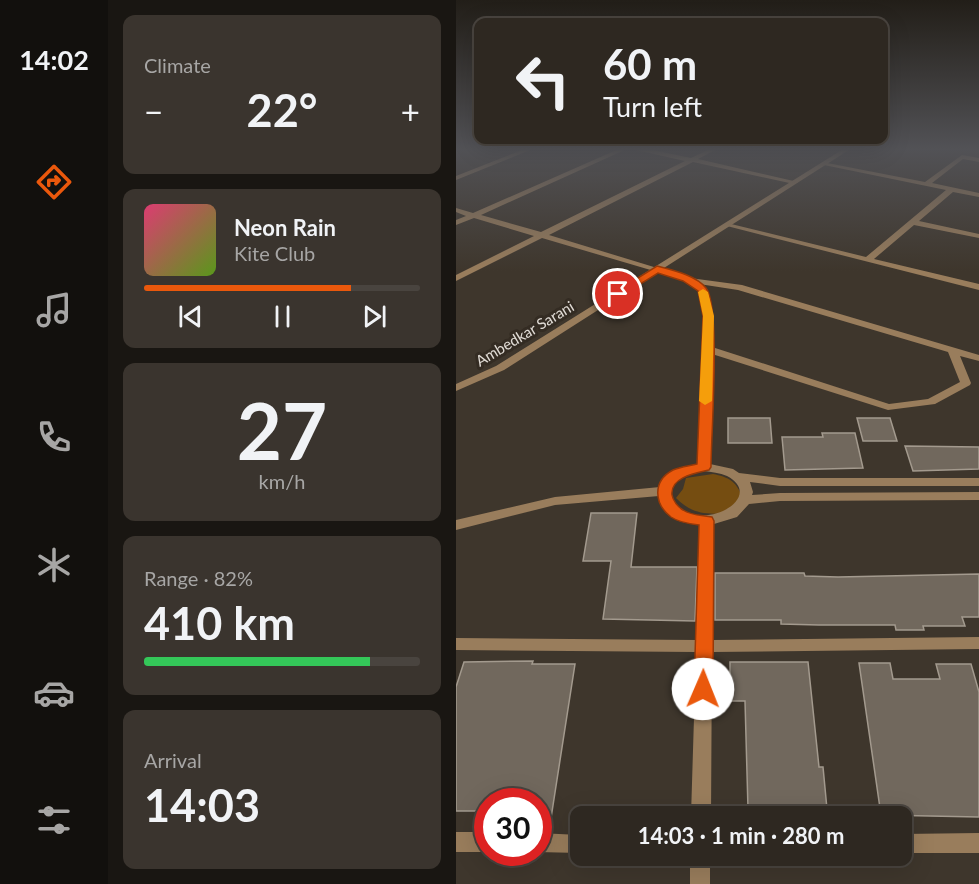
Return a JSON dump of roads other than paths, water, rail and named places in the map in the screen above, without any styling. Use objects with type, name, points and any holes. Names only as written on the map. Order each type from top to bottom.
[{"type":"street","points":[[456,223],[534,189]]},
{"type":"street","points":[[456,278],[633,189]]},
{"type":"street","name":"Ambedkar Sarani","points":[[456,388],[500,368],[783,189]]},
{"type":"street","points":[[948,189],[979,195]]},
{"type":"street","points":[[868,259],[951,190]]},
{"type":"street","points":[[456,210],[686,279],[740,288],[979,358]]},
{"type":"street","points":[[913,222],[979,236]]},
{"type":"street","points":[[727,225],[979,286]]},
{"type":"street","points":[[686,279],[702,290],[708,316],[704,467]]},
{"type":"street","points":[[707,349],[888,407],[931,402],[966,383],[952,350]]},
{"type":"street","points":[[704,467],[728,471],[745,483],[746,500],[741,508],[730,516],[706,521],[691,519],[677,514],[665,501],[664,491],[668,482],[678,474],[704,467]]},
{"type":"street","points":[[739,477],[780,482],[979,482]]},
{"type":"street","points":[[456,525],[555,501],[664,491]]},
{"type":"street","points":[[746,500],[780,497],[979,496]]},
{"type":"street","points":[[701,806],[706,521]]},
{"type":"street","points":[[456,644],[704,646],[979,643]]},
{"type":"street","points":[[456,842],[474,842]]},
{"type":"street","points":[[552,843],[570,844]]},
{"type":"street","points":[[912,844],[979,843]]},
{"type":"street","points":[[700,866],[700,884]]}]
